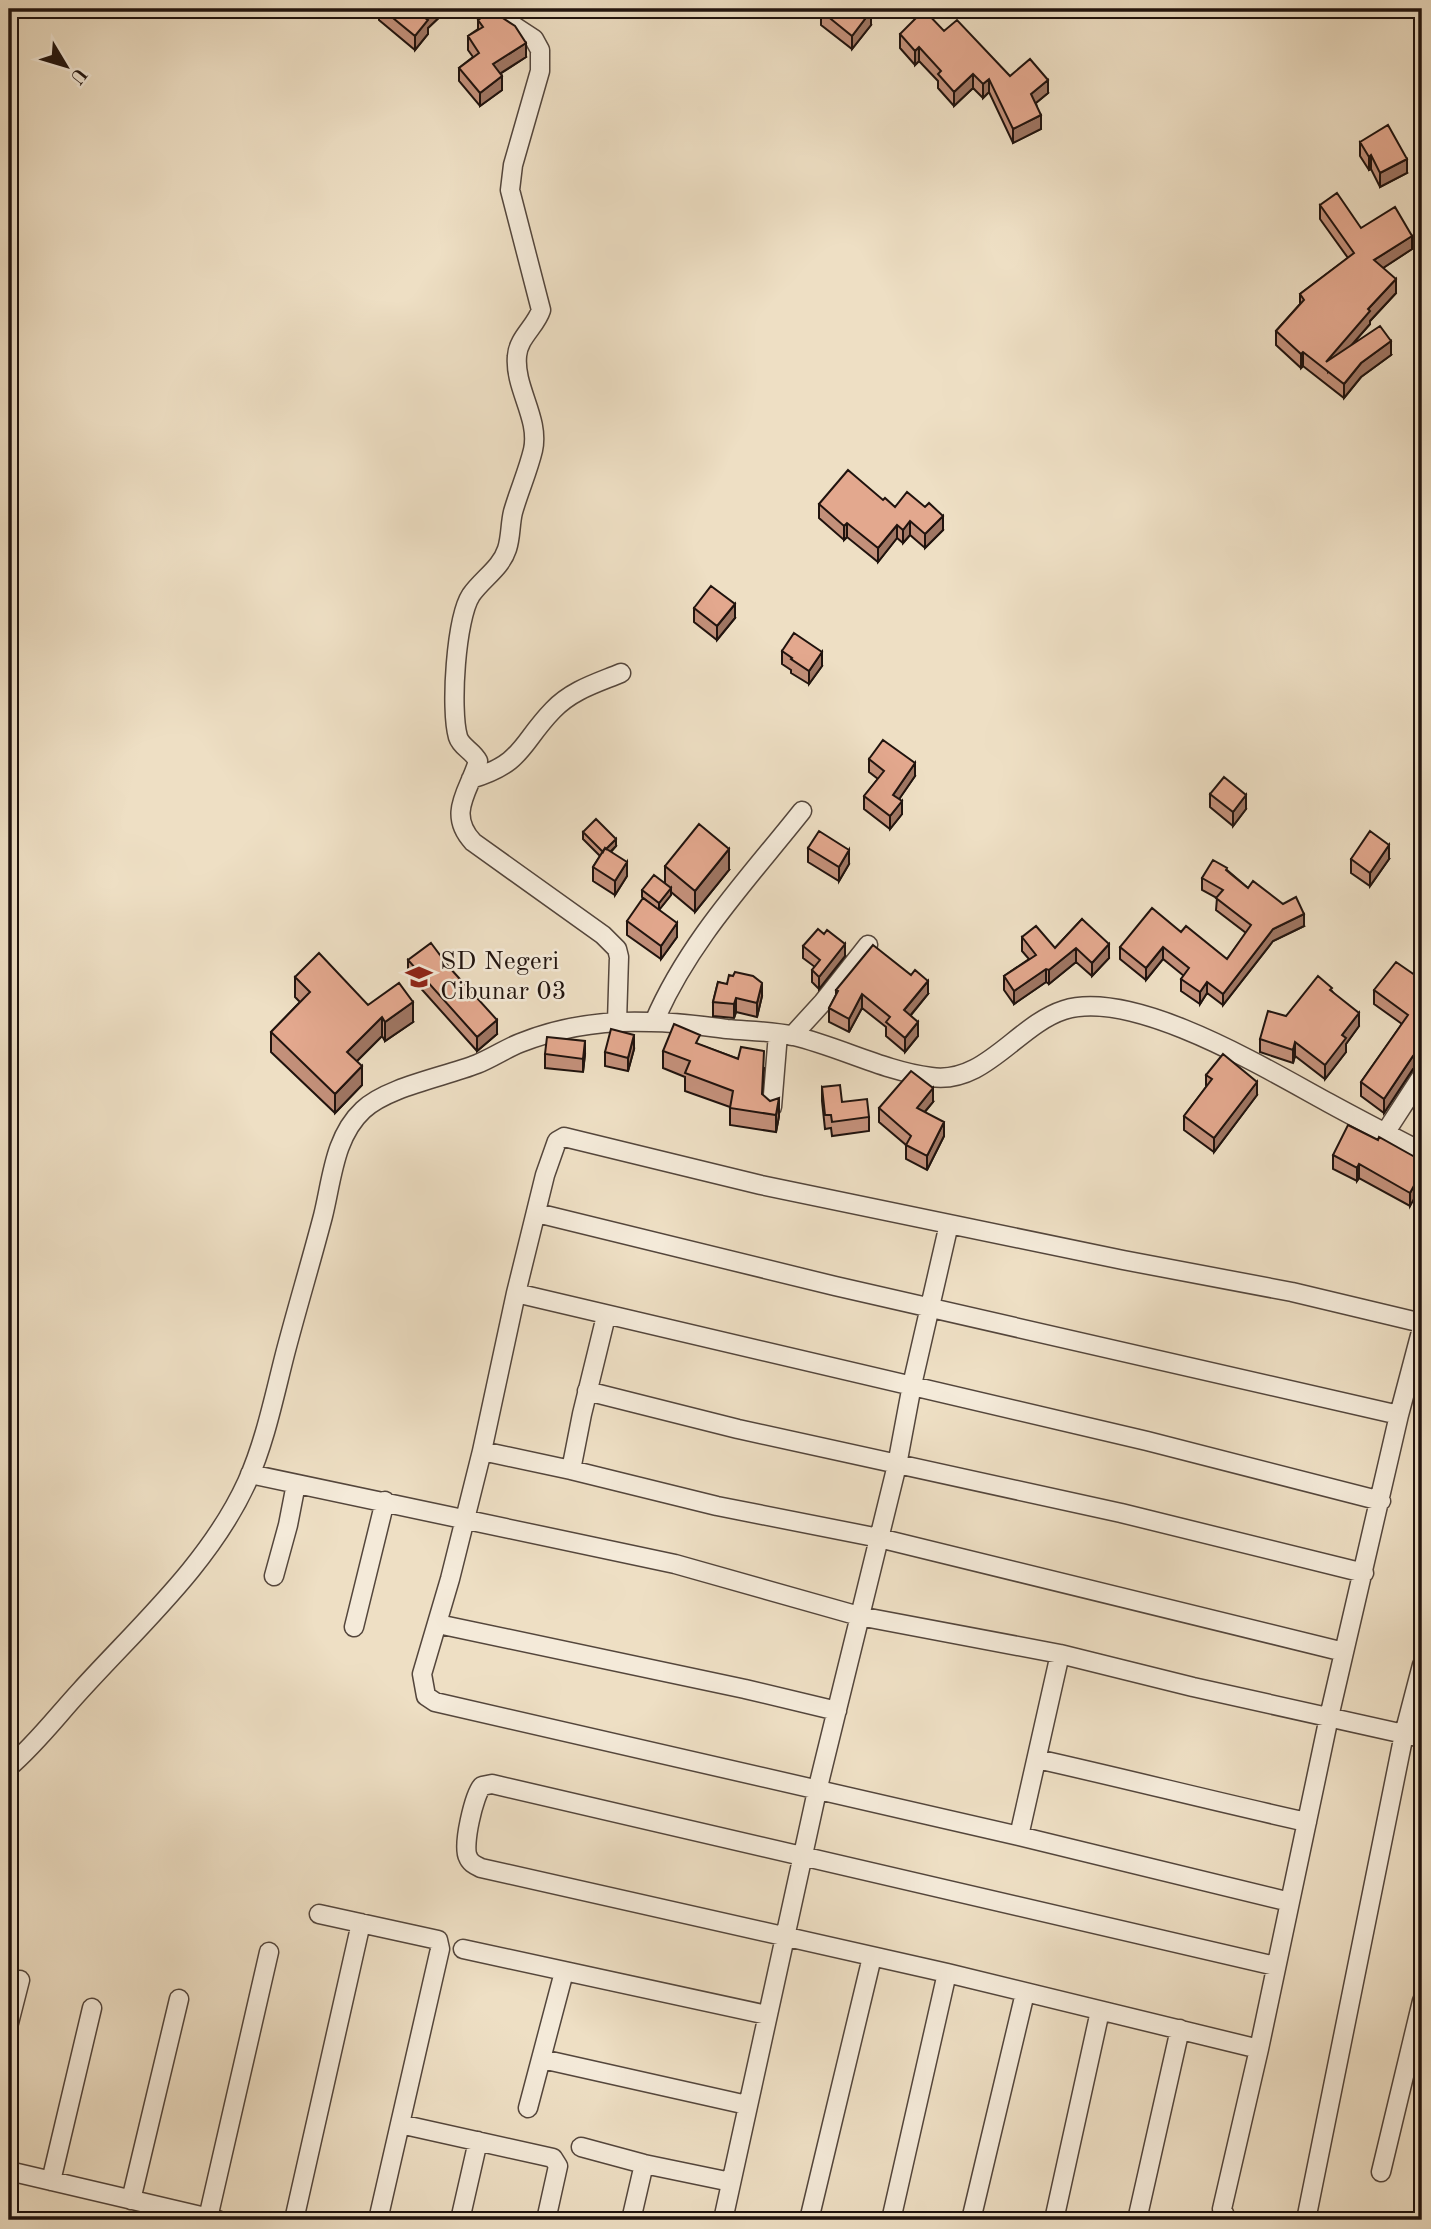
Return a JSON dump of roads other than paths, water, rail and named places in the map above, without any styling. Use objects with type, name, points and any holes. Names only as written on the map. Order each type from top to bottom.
[{"type":"street","points":[[488,9],[534,39],[540,50],[540,71],[513,166],[510,190],[541,310],[516,353],[518,376],[534,435],[533,449],[513,514],[507,549],[497,566],[472,593],[465,605],[459,627],[455,676],[456,727],[459,740],[478,761],[464,793],[461,820],[465,833],[473,842],[603,935],[617,949],[617,1022]]},
{"type":"street","points":[[471,779],[490,773],[518,756],[554,709],[578,690],[621,673]]},
{"type":"street","points":[[654,1022],[667,991],[702,935],[802,811]]},
{"type":"street","points":[[772,1107],[785,1035],[823,1002],[868,945]]},
{"type":"street","points":[[9,1767],[35,1742],[207,1550],[233,1512],[264,1433],[323,1213],[335,1158],[356,1118],[370,1104],[389,1093],[440,1078],[521,1043],[576,1025],[617,1022],[654,1022],[785,1035],[913,1073],[953,1077],[970,1072],[1046,1017],[1086,1005],[1104,1006],[1151,1018],[1210,1039],[1422,1152]]},
{"type":"street","points":[[1385,1133],[1422,1076]]},
{"type":"street","points":[[1227,2220],[1222,2209],[1259,2049],[1275,1966],[1290,1902],[1329,1717],[1422,1325],[1292,1292],[761,1185],[564,1137],[557,1141],[551,1153],[516,1293],[482,1451],[438,1624],[422,1674],[426,1696],[435,1702],[1019,1836],[1290,1902]]},
{"type":"street","points":[[537,1213],[930,1308],[1399,1416]]},
{"type":"street","points":[[723,2220],[817,1791],[897,1465],[912,1385],[949,1224]]},
{"type":"street","points":[[516,1293],[1147,1441],[1381,1501]]},
{"type":"street","points":[[571,1470],[606,1316]]},
{"type":"street","points":[[587,1391],[738,1429],[1121,1513],[1364,1573]]},
{"type":"street","points":[[482,1451],[717,1506],[879,1538],[1344,1653]]},
{"type":"street","points":[[250,1474],[675,1564],[859,1616],[1060,1654],[1413,1736]]},
{"type":"street","points":[[274,1576],[296,1483]]},
{"type":"street","points":[[354,1627],[385,1501]]},
{"type":"street","points":[[438,1624],[837,1711]]},
{"type":"street","points":[[1019,1836],[1060,1654]]},
{"type":"street","points":[[1306,2220],[1413,1736],[1422,1665]]},
{"type":"street","points":[[1037,1759],[1307,1822]]},
{"type":"street","points":[[1259,2049],[947,1973],[481,1868],[469,1860],[465,1849],[476,1794],[482,1786],[492,1784],[1275,1966]]},
{"type":"street","points":[[319,1914],[438,1940],[440,1949],[378,2220]]},
{"type":"street","points":[[294,2220],[361,1923]]},
{"type":"street","points":[[463,1949],[767,2015]]},
{"type":"street","points":[[9,2171],[213,2219],[269,1952]]},
{"type":"street","points":[[809,2220],[872,1956]]},
{"type":"street","points":[[528,2108],[564,1972]]},
{"type":"street","points":[[891,2220],[947,1973]]},
{"type":"street","points":[[9,2023],[20,1980]]},
{"type":"street","points":[[971,2220],[1025,1993]]},
{"type":"street","points":[[131,2200],[179,1999]]},
{"type":"street","points":[[1381,2172],[1422,2001]]},
{"type":"street","points":[[51,2181],[92,2008]]},
{"type":"street","points":[[1054,2220],[1100,2011]]},
{"type":"street","points":[[1137,2220],[1180,2029]]},
{"type":"street","points":[[542,2059],[747,2105]]},
{"type":"street","points":[[400,2124],[553,2158],[558,2166],[546,2220]]},
{"type":"street","points":[[460,2220],[478,2141]]},
{"type":"street","points":[[581,2147],[644,2164],[731,2182]]},
{"type":"street","points":[[631,2220],[644,2164]]},
{"type":"place","name":"SD Negeri Cibunar 03","points":[[419,977]]}]
